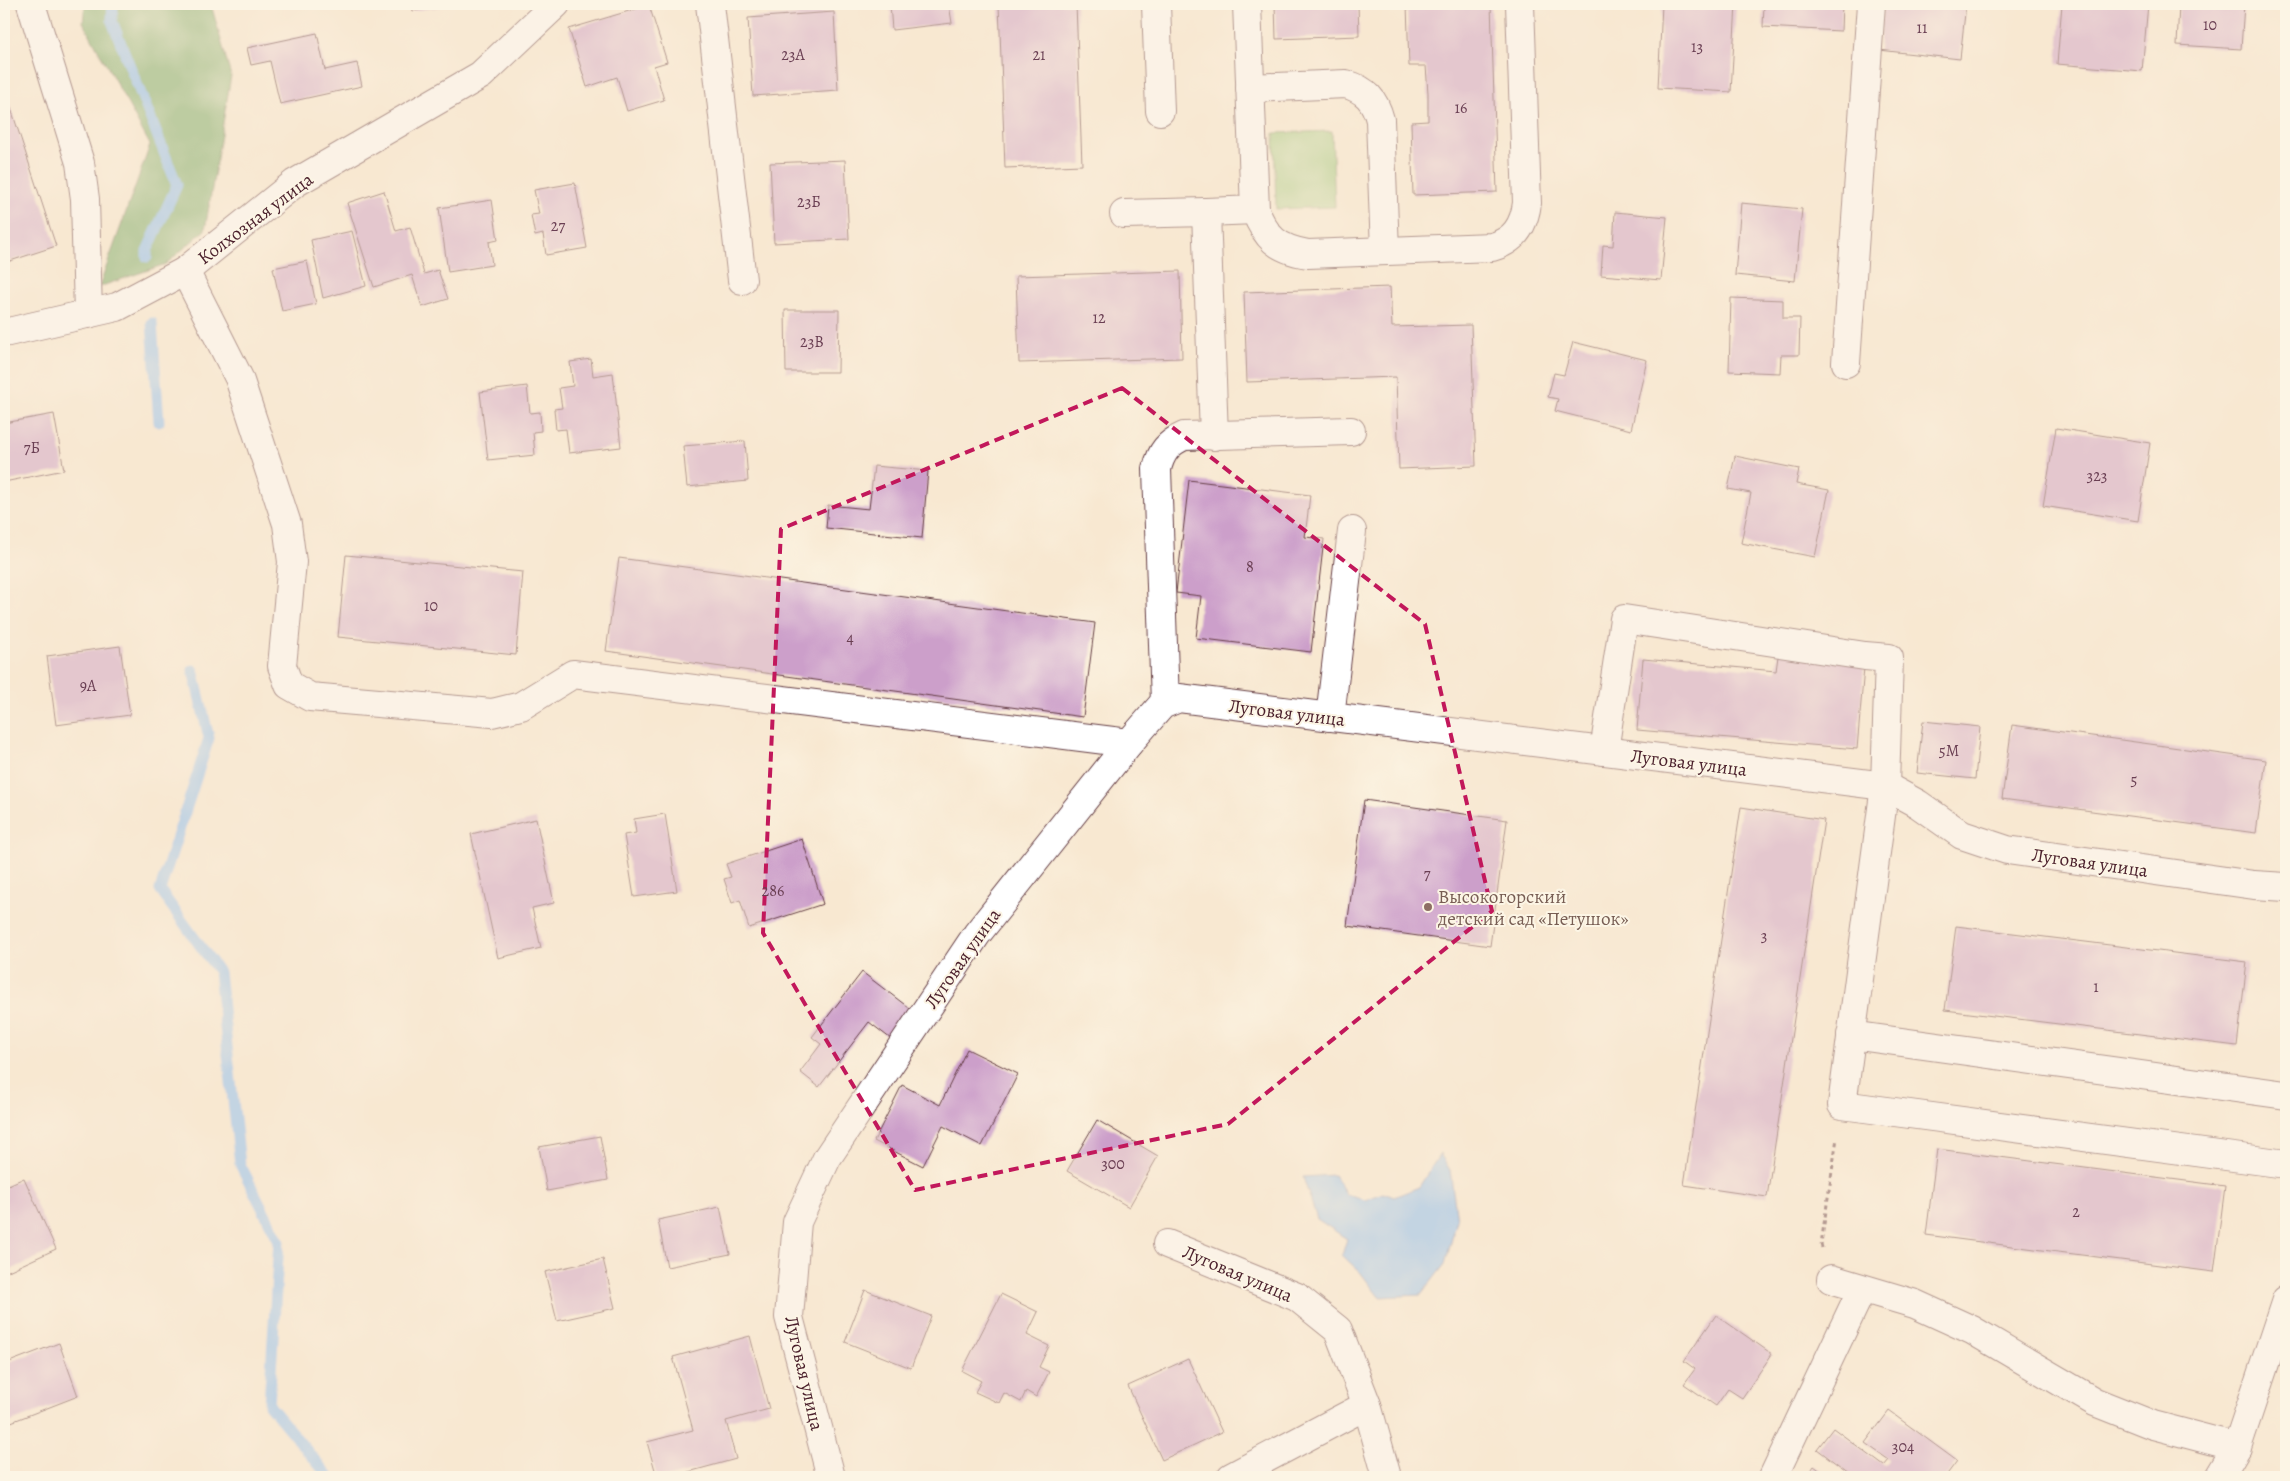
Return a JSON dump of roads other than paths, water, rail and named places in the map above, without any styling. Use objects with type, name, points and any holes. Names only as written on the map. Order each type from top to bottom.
[{"type":"street","points":[[31,4],[80,163],[85,199],[88,314]]},
{"type":"street","name":"Колхозная улица","points":[[4,333],[118,307],[185,271],[295,183],[481,75],[556,4]]},
{"type":"street","points":[[710,4],[742,280]]},
{"type":"street","points":[[1156,4],[1160,111]]},
{"type":"street","points":[[1247,4],[1255,210],[1263,229],[1276,244],[1290,251],[1308,254],[1492,248],[1502,244],[1519,230],[1525,218],[1527,203],[1520,4]]},
{"type":"street","points":[[1846,363],[1871,4]]},
{"type":"street","points":[[1250,88],[1346,84],[1368,94],[1376,105],[1380,120],[1385,251]]},
{"type":"street","points":[[1124,214],[1255,210]]},
{"type":"street","points":[[1206,212],[1214,436]]},
{"type":"street","points":[[185,271],[239,378],[287,524],[292,562],[282,666],[289,685],[310,697],[492,713],[521,706],[573,674],[1129,743]]},
{"type":"street","points":[[1165,703],[1158,469],[1160,456],[1174,440],[1184,436],[1351,431]]},
{"type":"street","points":[[1330,717],[1352,530]]},
{"type":"street","points":[[1604,751],[1624,619],[1865,656],[1889,658],[1886,786],[1842,1105],[2286,1164]]},
{"type":"street","name":"Луговая улица","points":[[831,1477],[789,1317],[797,1222],[827,1158],[977,934],[1129,743],[1165,703],[1179,698],[1886,786],[1918,804],[1962,835],[2007,850],[2254,885],[2286,887]]},
{"type":"street","points":[[1851,1034],[2286,1095]]},
{"type":"street","name":"Луговая улица","points":[[1167,1244],[1297,1297],[1338,1330],[1367,1405],[1387,1477]]},
{"type":"street","points":[[1830,1280],[1915,1304],[1972,1330],[2095,1402],[2153,1425],[2237,1447]]},
{"type":"street","points":[[1773,1477],[1862,1288]]},
{"type":"street","points":[[2219,1477],[2237,1447],[2286,1300]]},
{"type":"street","points":[[1231,1477],[1367,1405]]},
{"type":"water","points":[[1440,1154],[1450,1170],[1457,1220],[1445,1264],[1421,1295],[1379,1297],[1361,1273],[1342,1255],[1347,1239],[1317,1219],[1303,1177],[1334,1175],[1347,1195],[1365,1200],[1383,1193],[1394,1197],[1419,1187]]},
{"type":"waterway","points":[[113,4],[112,21],[177,185],[147,251],[147,257]]},
{"type":"waterway","points":[[152,323],[159,422]]},
{"type":"waterway","points":[[193,670],[209,738],[160,890],[219,972],[240,1164],[279,1241],[269,1405],[329,1477]]},
{"type":"place","name":"Высокогорский детский сад «Петушок»","points":[[1428,907]]}]
